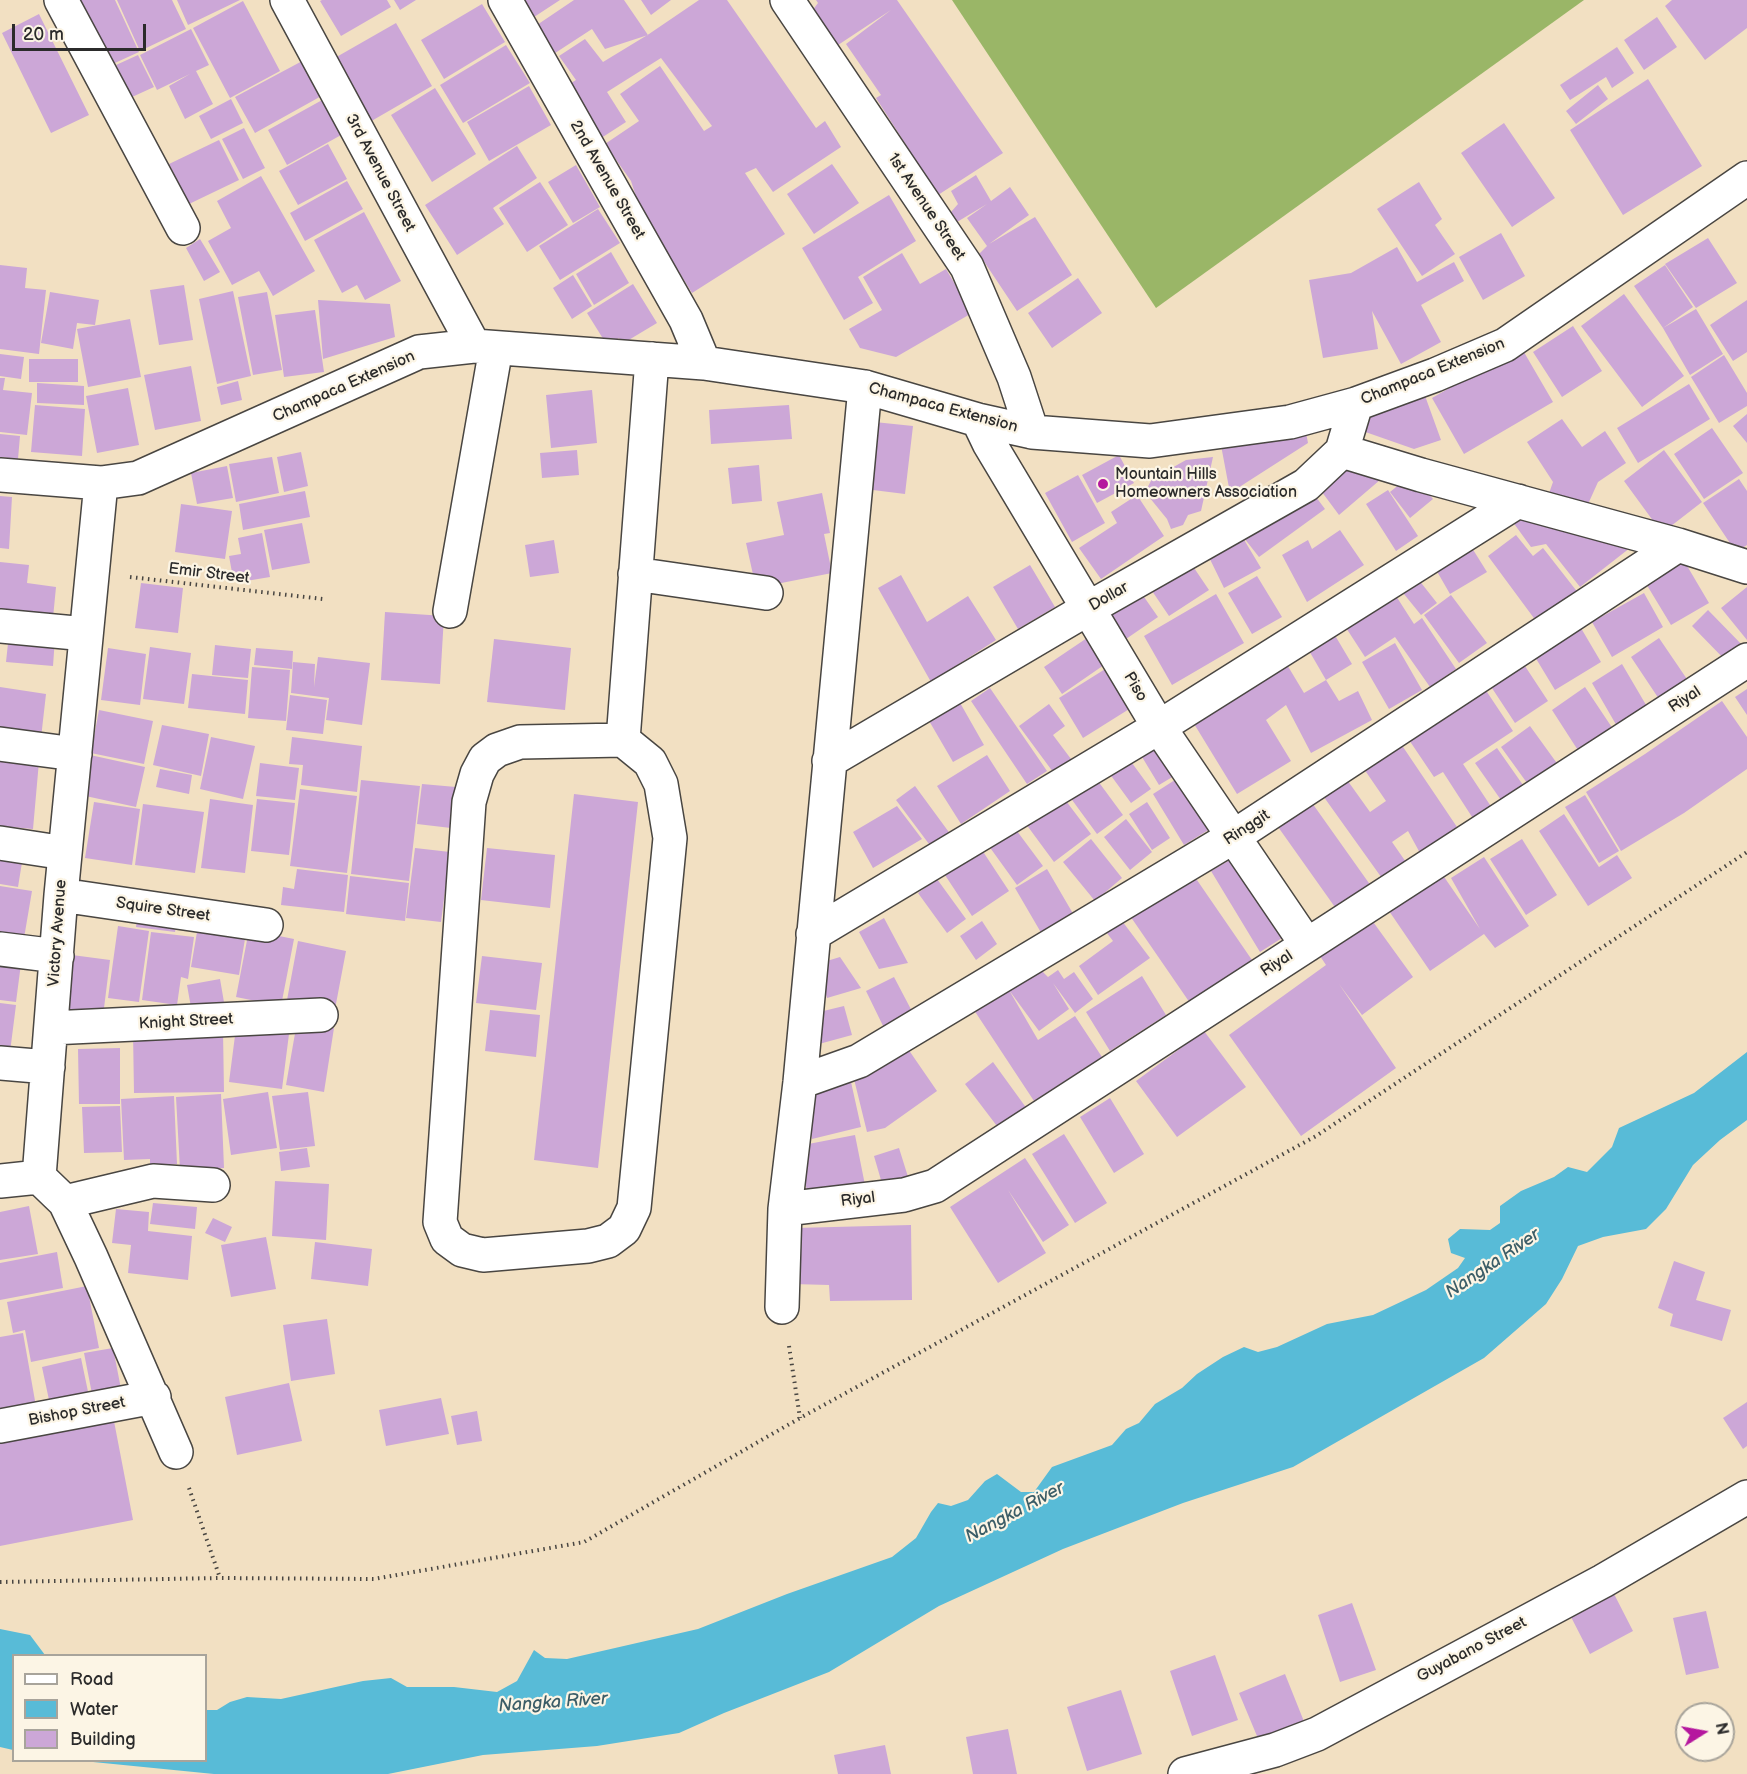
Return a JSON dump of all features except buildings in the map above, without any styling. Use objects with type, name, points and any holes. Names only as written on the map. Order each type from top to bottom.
[{"type":"street","points":[[61,0],[183,228]]},
{"type":"street","name":"3rd Avenue Street","points":[[287,0],[485,347]]},
{"type":"street","name":"2nd Avenue Street","points":[[505,0],[686,320],[704,363]]},
{"type":"street","name":"1st Avenue Street","points":[[787,0],[967,267],[1014,377],[1032,432]]},
{"type":"street","name":"Champaca Extension","points":[[101,483],[138,478],[419,352],[485,347],[704,363],[865,387],[978,420],[1032,432],[1150,441],[1290,422],[1356,404],[1435,375],[1505,345],[1747,178]]},
{"type":"street","points":[[450,610],[485,347]]},
{"type":"street","points":[[622,740],[652,358]]},
{"type":"street","points":[[783,1307],[785,1209],[800,1082],[865,387]]},
{"type":"street","name":"Dollar","points":[[829,761],[1089,608],[1306,485],[1341,451],[1356,404]]},
{"type":"street","name":"Piso","points":[[978,420],[989,443],[1159,727],[1307,945]]},
{"type":"street","points":[[1341,451],[1678,545],[1747,567]]},
{"type":"street","points":[[0,475],[101,483]]},
{"type":"street","name":"Victory Avenue","points":[[39,1177],[61,895],[101,483]]},
{"type":"street","points":[[813,934],[1159,727],[1518,501]]},
{"type":"street","name":"Ringgit","points":[[800,1082],[859,1060],[1233,837],[1678,545]]},
{"type":"street","points":[[635,574],[766,593]]},
{"type":"street","points":[[0,626],[86,634]]},
{"type":"street","name":"Riyal","points":[[785,1209],[904,1195],[935,1186],[1747,660]]},
{"type":"street","points":[[622,740],[650,762],[661,784],[670,838],[634,1208],[624,1229],[608,1241],[588,1246],[483,1255],[462,1250],[447,1239],[440,1222],[469,802],[477,774],[484,759],[497,750],[520,742],[622,740]]},
{"type":"street","points":[[0,744],[75,754]]},
{"type":"street","points":[[0,843],[65,852]]},
{"type":"street","name":"Squire Street","points":[[61,895],[266,925]]},
{"type":"street","points":[[0,949],[57,956]]},
{"type":"street","name":"Knight Street","points":[[51,1028],[321,1015]]},
{"type":"street","points":[[0,1063],[48,1067]]},
{"type":"street","points":[[0,1181],[39,1177],[65,1202],[154,1397],[176,1452]]},
{"type":"street","points":[[65,1202],[153,1181],[213,1185]]},
{"type":"street","name":"Bishop Street","points":[[0,1426],[154,1397]]},
{"type":"street","name":"Guyabano Street","points":[[1185,1774],[1275,1750],[1317,1734],[1603,1581],[1747,1497]]},
{"type":"path","name":"Emir Street","points":[[91,572],[323,599]]},
{"type":"path","points":[[0,1582],[220,1578],[374,1579],[584,1542],[800,1418],[1316,1136],[1747,852]]},
{"type":"path","points":[[783,1307],[800,1418]]},
{"type":"path","points":[[176,1452],[220,1578]]},
{"type":"green space","points":[[952,0],[1584,0],[1156,308]]},
{"type":"water","name":"Nangka River","points":[[1747,1052],[1747,1120],[1720,1140],[1693,1165],[1666,1209],[1646,1229],[1603,1237],[1578,1246],[1562,1279],[1546,1304],[1484,1358],[1293,1467],[1183,1503],[1063,1549],[939,1606],[829,1672],[679,1733],[597,1746],[483,1755],[388,1774],[214,1774],[93,1762],[207,1762],[207,1710],[217,1710],[230,1702],[247,1697],[281,1699],[363,1681],[391,1678],[407,1687],[454,1687],[497,1692],[517,1681],[534,1650],[545,1658],[567,1659],[698,1629],[787,1594],[892,1557],[916,1538],[938,1503],[951,1506],[968,1500],[985,1481],[997,1474],[1021,1492],[1034,1492],[1052,1467],[1112,1445],[1126,1429],[1139,1423],[1155,1404],[1182,1388],[1197,1374],[1223,1357],[1244,1347],[1258,1352],[1277,1347],[1327,1324],[1373,1315],[1426,1290],[1458,1268],[1465,1258],[1451,1253],[1448,1239],[1460,1229],[1490,1230],[1500,1223],[1500,1206],[1521,1191],[1554,1177],[1568,1167],[1587,1172],[1612,1147],[1619,1128],[1694,1093]]},
{"type":"water","points":[[0,1629],[30,1635],[44,1654],[12,1654],[12,1750],[0,1747]]},
{"type":"place","name":"Mountain Hills Homeowners Association","points":[[1103,484]]}]
